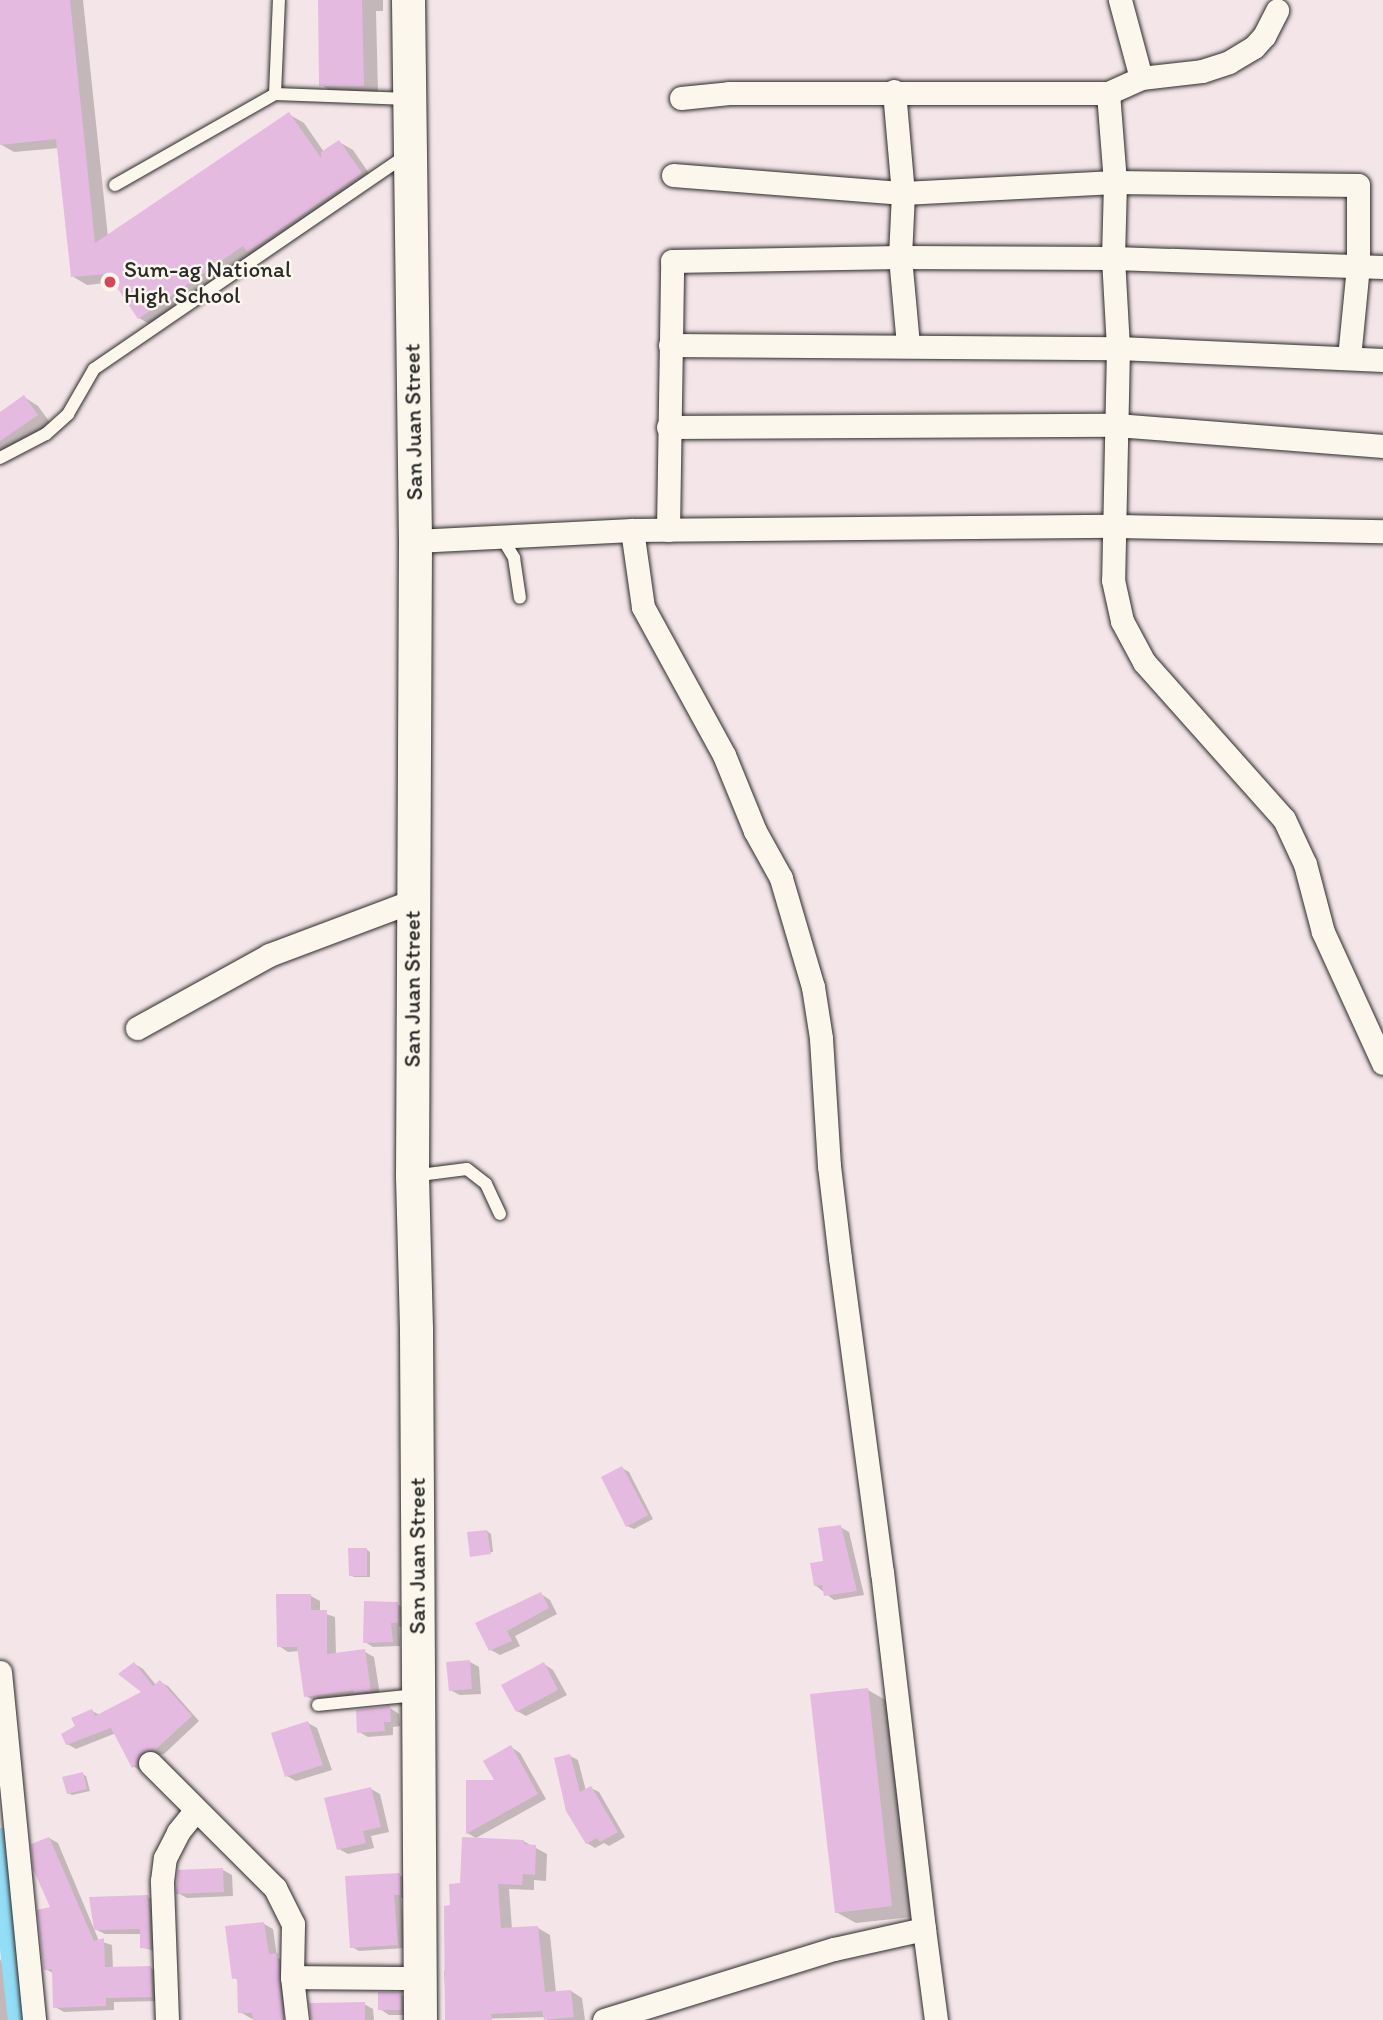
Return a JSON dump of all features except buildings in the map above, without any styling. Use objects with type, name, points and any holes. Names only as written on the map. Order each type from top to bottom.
[{"type":"main road","name":"San Juan Street","points":[[408,0],[415,541],[412,1176],[420,2020]]},
{"type":"street","points":[[1120,0],[1141,78]]},
{"type":"street","points":[[681,98],[729,93],[894,91],[1108,93],[1141,78],[1202,71],[1229,62],[1254,47],[1264,36],[1277,10]]},
{"type":"street","points":[[894,91],[904,193],[900,257],[908,345]]},
{"type":"street","points":[[1108,93],[1115,182],[1112,258],[1118,348],[1113,580],[1122,621],[1144,662],[1284,818],[1305,864],[1323,932],[1383,1063]]},
{"type":"street","points":[[673,176],[904,193],[1115,182],[1358,185],[1358,265],[1349,357]]},
{"type":"street","points":[[668,530],[672,261],[900,257],[1112,258],[1383,267]]},
{"type":"street","points":[[670,345],[1118,348],[1383,360]]},
{"type":"street","points":[[668,427],[1116,425],[1383,446]]},
{"type":"street","points":[[415,541],[632,530],[1115,526],[1383,531]]},
{"type":"street","points":[[632,530],[643,607],[724,755],[755,831],[781,878],[813,988],[821,1038],[829,1166],[838,1245],[882,1573],[936,2020]]},
{"type":"street","points":[[136,1028],[269,955],[413,901]]},
{"type":"street","points":[[0,1672],[11,1873],[34,2020]]},
{"type":"street","points":[[150,1763],[195,1811],[275,1888],[293,1924],[292,1977],[297,2020]]},
{"type":"street","points":[[167,2020],[162,1881],[165,1858],[178,1832],[195,1811]]},
{"type":"street","points":[[604,2020],[834,1949],[924,1929]]},
{"type":"street","points":[[292,1977],[419,1978]]},
{"type":"lane","points":[[275,94],[279,0]]},
{"type":"lane","points":[[115,185],[275,94],[409,99]]},
{"type":"lane","points":[[0,458],[46,434],[68,414],[93,369],[410,152]]},
{"type":"lane","points":[[500,536],[514,558],[520,598]]},
{"type":"lane","points":[[412,1176],[467,1169],[485,1184],[500,1214]]},
{"type":"lane","points":[[318,1705],[417,1695]]},
{"type":"waterway","points":[[0,1840],[20,2020]]},
{"type":"place","name":"Sum-ag National High School","points":[[110,282]]}]
